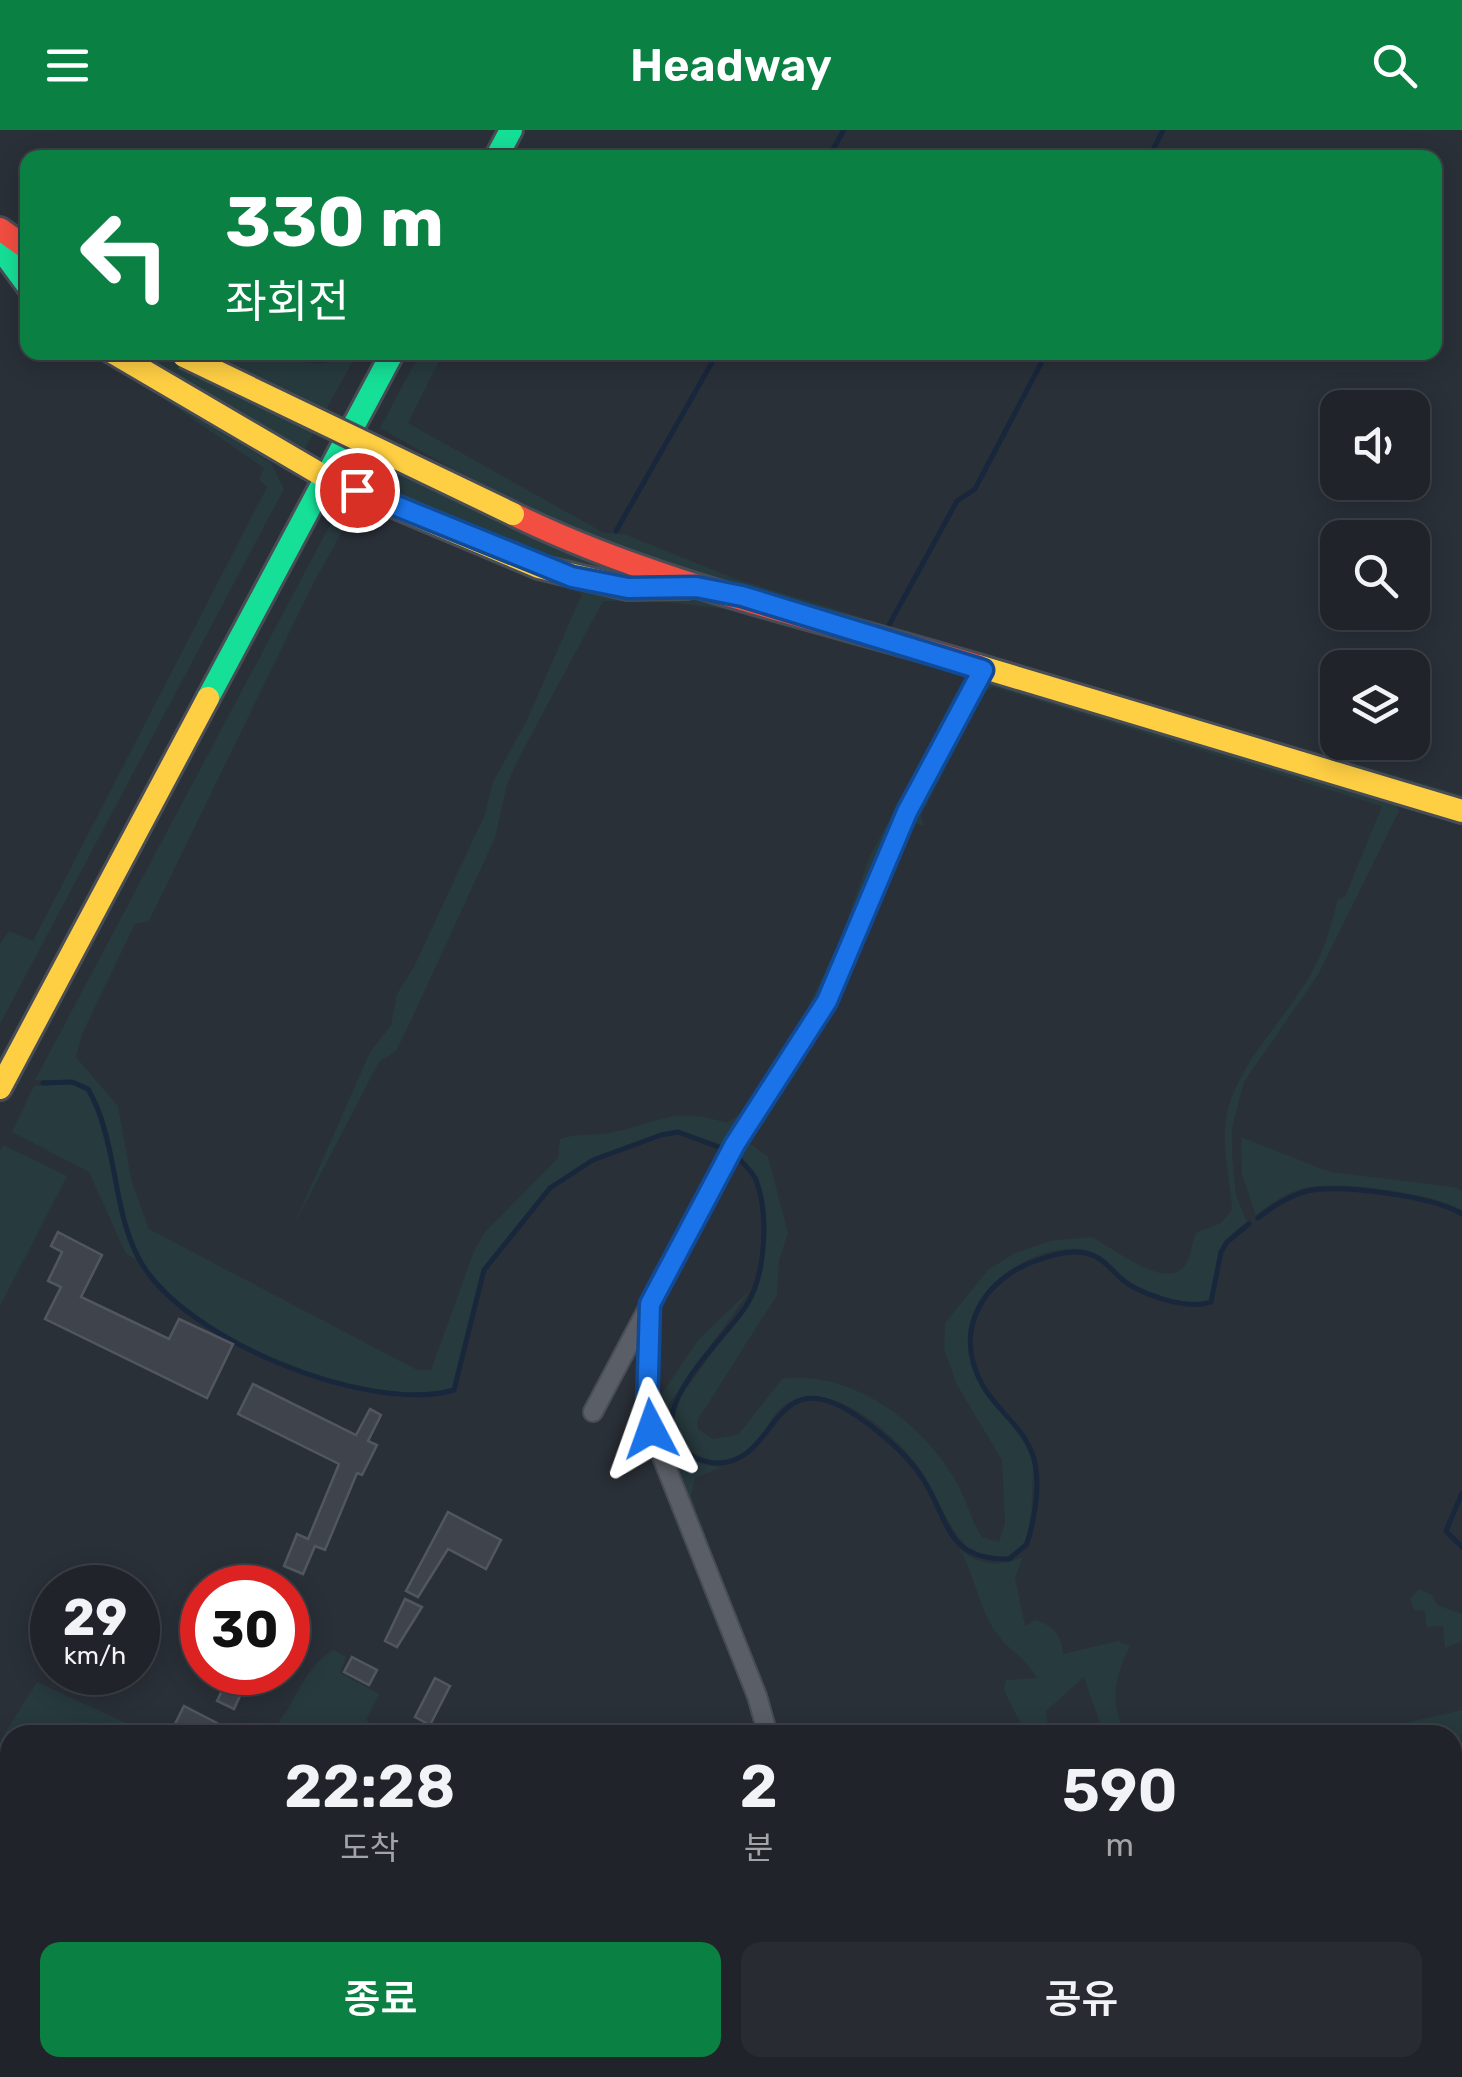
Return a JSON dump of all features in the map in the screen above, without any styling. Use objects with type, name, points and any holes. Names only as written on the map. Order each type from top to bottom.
[{"type":"main road","points":[[0,248],[20,275]]},
{"type":"main road","points":[[126,360],[327,478],[572,577],[628,588],[696,587]]},
{"type":"main road","points":[[193,360],[558,536],[696,587],[823,619],[1462,812]]},
{"type":"main road","points":[[0,1088],[389,360]]},
{"type":"street","points":[[593,1412],[735,1144],[827,1001],[907,812],[983,670]]},
{"type":"street","points":[[650,1304],[647,1410],[651,1429],[765,1725]]},
{"type":"green space","points":[[107,360],[271,463],[284,489],[0,1024],[0,944],[9,931],[33,941],[267,487],[259,479],[264,468]]},
{"type":"green space","points":[[135,360],[292,360],[317,364],[353,360],[300,458]]},
{"type":"green space","points":[[416,360],[440,360],[408,423],[604,533],[624,534],[736,579],[1067,680],[1063,688],[702,582],[544,520],[380,428]]},
{"type":"green space","points":[[373,450],[638,572],[635,581],[579,574],[355,482]]},
{"type":"green space","points":[[348,491],[486,548],[757,613],[659,601],[603,601],[507,784],[495,838],[406,1031],[396,1051],[379,1062],[293,1227],[370,1052],[391,1025],[397,994],[414,967],[485,814],[493,782],[527,720],[582,594],[358,503],[313,584],[149,921],[135,924],[82,1034],[76,1057],[118,1106],[132,1183],[149,1229],[417,1370],[431,1370],[474,1251],[485,1232],[558,1158],[560,1139],[609,1133],[678,1116],[726,1123],[739,1115],[804,1016],[840,939],[870,856],[963,680],[965,688],[838,968],[728,1147],[678,1130],[661,1133],[592,1159],[549,1187],[483,1269],[453,1388],[417,1392],[374,1389],[327,1378],[233,1339],[193,1313],[160,1285],[139,1255],[125,1214],[106,1128],[90,1088],[73,1080],[35,1080]]},
{"type":"green space","points":[[994,680],[1395,801],[1399,811],[1318,975],[1244,1082],[1232,1128],[1232,1155],[1236,1195],[1247,1222],[1222,1248],[1209,1300],[1179,1301],[1157,1295],[1129,1281],[1093,1252],[1066,1249],[1025,1261],[1006,1273],[977,1305],[968,1344],[972,1362],[986,1391],[1024,1440],[1033,1464],[1028,1532],[1019,1552],[1009,1557],[975,1555],[948,1522],[908,1454],[873,1421],[831,1399],[801,1398],[789,1402],[753,1446],[729,1460],[704,1459],[685,1443],[674,1406],[756,1291],[765,1224],[763,1205],[758,1178],[736,1152],[745,1140],[768,1157],[788,1233],[779,1260],[777,1295],[697,1421],[698,1429],[712,1439],[738,1435],[782,1379],[836,1383],[886,1407],[928,1443],[959,1487],[982,1537],[999,1542],[1005,1524],[1002,1460],[957,1385],[944,1349],[945,1323],[988,1270],[1015,1253],[1050,1241],[1091,1237],[1152,1271],[1177,1272],[1188,1261],[1196,1233],[1221,1223],[1232,1210],[1225,1142],[1230,1102],[1246,1067],[1312,972],[1338,899],[1345,897],[1382,806],[993,687],[985,692],[921,816],[924,826],[909,821],[979,689]]},
{"type":"green space","points":[[1081,683],[1320,753],[1320,760],[1343,760],[1462,795],[1462,803],[1080,688]]},
{"type":"green space","points":[[72,1084],[87,1091],[95,1106],[136,1259],[126,1254],[89,1172],[12,1132],[34,1086]]},
{"type":"green space","points":[[1241,1137],[1330,1172],[1454,1187],[1462,1191],[1462,1210],[1408,1193],[1320,1186],[1291,1193],[1256,1215],[1242,1175]]},
{"type":"green space","points":[[3,1145],[67,1176],[0,1306],[0,1151]]},
{"type":"green space","points":[[668,1280],[660,1306],[659,1398],[698,1340],[751,1289],[669,1404],[669,1417],[674,1440],[687,1456],[722,1467],[695,1478],[691,1495],[774,1725],[769,1725],[656,1431],[654,1306]]},
{"type":"green space","points":[[960,1549],[974,1559],[990,1563],[1023,1557],[1015,1578],[1025,1626],[1036,1620],[1052,1629],[1059,1637],[1063,1654],[1118,1641],[1130,1646],[1116,1690],[1117,1713],[1123,1725],[1101,1725],[1084,1677],[1046,1711],[1048,1725],[1021,1725],[1004,1690],[1006,1680],[1037,1678],[995,1631]]},
{"type":"green space","points":[[1419,1589],[1432,1595],[1437,1605],[1462,1614],[1462,1641],[1445,1648],[1443,1626],[1427,1627],[1425,1611],[1414,1610],[1410,1599]]},
{"type":"green space","points":[[334,1650],[346,1657],[340,1673],[379,1694],[366,1720],[371,1725],[276,1725],[296,1695],[310,1695],[310,1672]]},
{"type":"green space","points":[[30,1693],[65,1695],[130,1725],[10,1725]]},
{"type":"green space","points":[[1462,1710],[1462,1725],[1396,1725]]},
{"type":"building","points":[[58,1232],[102,1255],[81,1297],[169,1339],[179,1319],[233,1344],[207,1398],[45,1319],[61,1287],[48,1281],[62,1252],[51,1246]]},
{"type":"building","points":[[253,1384],[356,1435],[370,1409],[381,1415],[368,1441],[377,1445],[362,1475],[357,1473],[325,1550],[315,1546],[307,1565],[284,1565],[297,1534],[308,1539],[339,1464],[238,1414]]},
{"type":"building","points":[[448,1512],[501,1540],[486,1569],[448,1549],[418,1597],[406,1591]]},
{"type":"building","points":[[405,1599],[422,1607],[397,1647],[385,1641]]},
{"type":"building","points":[[352,1657],[377,1670],[369,1685],[344,1672]]},
{"type":"building","points":[[435,1678],[450,1686],[430,1725],[415,1717]]},
{"type":"building","points":[[220,1695],[240,1695],[234,1709],[217,1701]]},
{"type":"building","points":[[184,1706],[217,1723],[216,1725],[175,1724]]},
{"type":"waterway","points":[[833,150],[844,130]]},
{"type":"waterway","points":[[1153,150],[1163,130]]},
{"type":"waterway","points":[[616,531],[713,360]]},
{"type":"waterway","points":[[889,625],[957,501],[975,489],[1043,360]]},
{"type":"waterway","points":[[43,1083],[72,1082],[88,1089],[105,1130],[129,1237],[160,1287],[233,1341],[279,1363],[374,1391],[417,1395],[454,1390],[484,1270],[550,1188],[593,1160],[661,1135],[678,1132],[724,1149]]},
{"type":"waterway","points":[[737,1156],[755,1177],[763,1210],[758,1278],[746,1306],[678,1398],[672,1418],[674,1437],[686,1453],[699,1460],[714,1463],[737,1459],[754,1447],[795,1402],[815,1398],[841,1406],[902,1453],[923,1479],[952,1536],[973,1553],[988,1558],[1009,1559],[1027,1544],[1037,1486],[1028,1443],[989,1395],[975,1367],[971,1330],[985,1298],[997,1284],[1030,1263],[1051,1255],[1082,1252],[1095,1256],[1125,1282],[1149,1294],[1181,1303],[1211,1302],[1221,1252],[1249,1224]]},
{"type":"waterway","points":[[1258,1218],[1294,1196],[1322,1189],[1409,1197],[1462,1214]]},
{"type":"waterway","points":[[1462,1493],[1446,1531],[1462,1547]]},
{"type":"traffic: fast","points":[[500,150],[511,130]]},
{"type":"traffic: fast","points":[[0,248],[20,275]]},
{"type":"traffic: fast","points":[[208,698],[389,360]]},
{"type":"traffic: slow","points":[[126,360],[327,478],[539,567],[628,588],[687,587]]},
{"type":"traffic: slow","points":[[192,360],[513,514]]},
{"type":"traffic: slow","points":[[978,666],[1462,811]]},
{"type":"traffic: slow","points":[[0,1088],[208,698]]},
{"type":"traffic: jam","points":[[0,229],[20,243]]},
{"type":"traffic: jam","points":[[513,514],[626,562],[684,581],[978,666]]},
{"type":"route","points":[[357,490],[539,567],[572,577],[628,588],[696,587],[742,596],[983,670],[907,812],[827,1001],[735,1144],[650,1304],[647,1410],[651,1429]]}]
